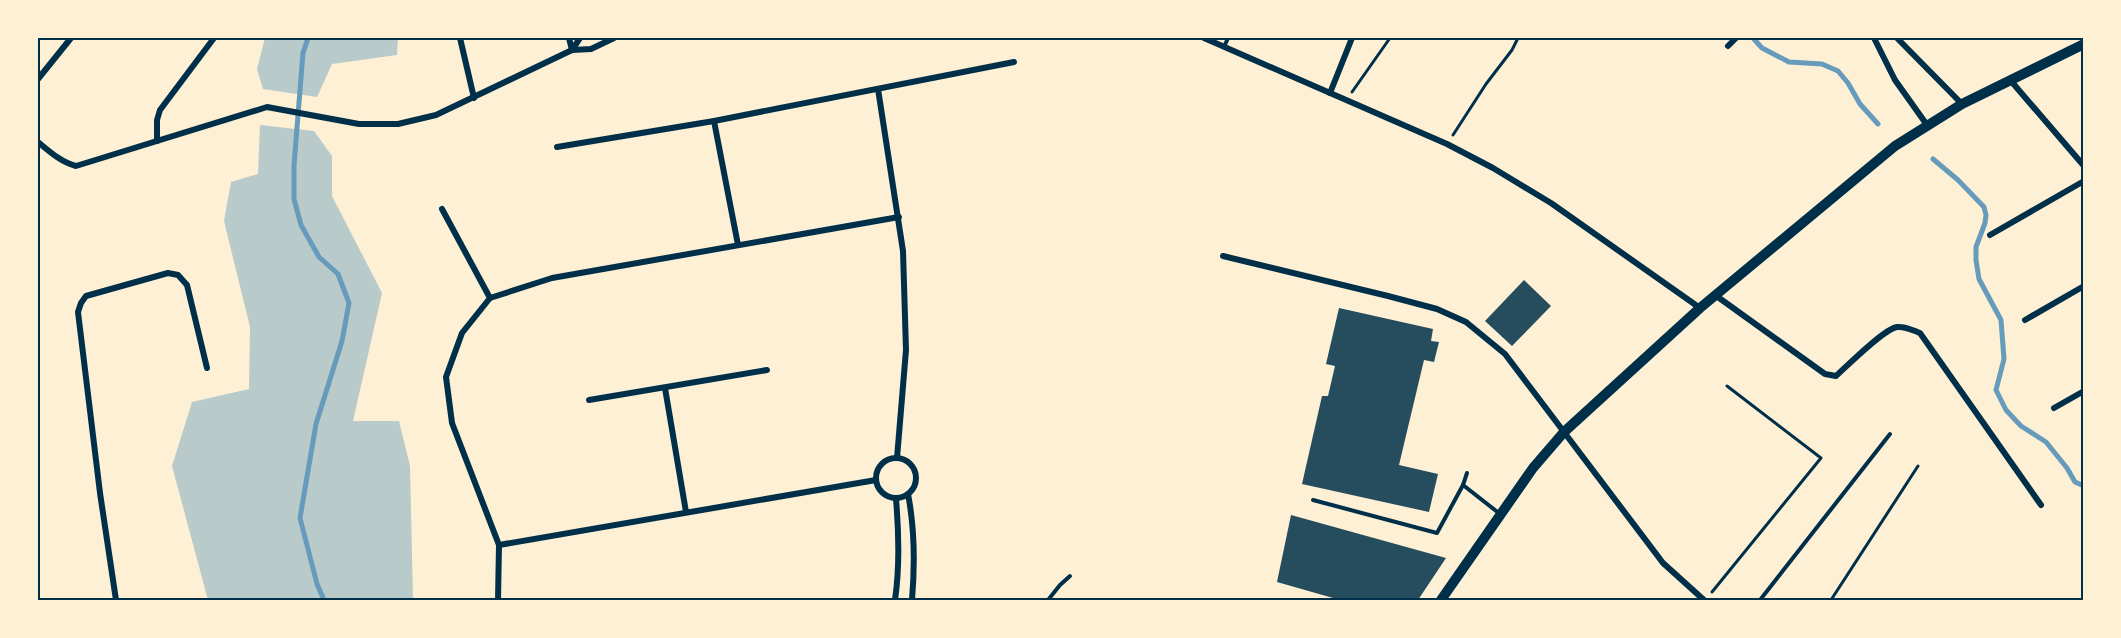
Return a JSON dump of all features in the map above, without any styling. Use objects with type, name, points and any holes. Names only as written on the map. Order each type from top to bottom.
[{"type":"main road","points":[[1441,600],[1533,468],[1564,432],[1715,295],[1895,146],[1962,104],[2084,44]]},
{"type":"street","points":[[157,141],[157,120],[160,110],[214,38]]},
{"type":"street","points":[[460,38],[474,98]]},
{"type":"street","points":[[569,38],[572,50]]},
{"type":"street","points":[[572,50],[580,38]]},
{"type":"street","points":[[38,142],[57,158],[76,166],[245,115],[259,108],[273,108],[359,124],[398,124],[436,114],[572,50],[591,49],[614,38]]},
{"type":"street","points":[[1204,38],[1447,144],[1551,203],[1700,308]]},
{"type":"street","points":[[1330,93],[1352,38]]},
{"type":"street","points":[[1728,46],[1736,38]]},
{"type":"street","points":[[1874,38],[1895,80],[1927,125]]},
{"type":"street","points":[[1897,38],[1962,104]]},
{"type":"street","points":[[38,80],[68,39]]},
{"type":"street","points":[[557,147],[714,121],[1014,62]]},
{"type":"street","points":[[2011,81],[2084,166]]},
{"type":"street","points":[[878,89],[903,251],[906,350],[897,458]]},
{"type":"street","points":[[714,121],[738,245]]},
{"type":"street","points":[[1990,236],[2084,182]]},
{"type":"street","points":[[442,208],[490,298]]},
{"type":"street","points":[[498,600],[499,545],[452,423],[446,377],[462,333],[490,298],[552,278],[899,217]]},
{"type":"street","points":[[1223,256],[1437,309],[1466,322],[1506,354],[1663,563],[1705,600]]},
{"type":"street","points":[[116,600],[100,493],[78,312],[81,303],[86,296],[168,273],[178,275],[187,285],[207,368]]},
{"type":"street","points":[[2025,320],[2084,286]]},
{"type":"street","points":[[1715,295],[1825,374],[1836,376],[1868,347],[1895,327],[1906,327],[1920,333],[2041,505]]},
{"type":"street","points":[[589,400],[767,370]]},
{"type":"street","points":[[665,388],[686,512]]},
{"type":"street","points":[[2054,408],[2084,391]]},
{"type":"street","points":[[897,458],[909,462],[914,468],[916,484],[908,494],[896,499],[887,497],[879,490],[876,480],[877,470],[883,462],[897,458]]},
{"type":"street","points":[[499,545],[876,480]]},
{"type":"street","points":[[908,494],[913,520],[915,567],[912,600]]},
{"type":"street","points":[[895,600],[899,574],[900,538],[896,499]]},
{"type":"lane","points":[[1224,47],[1228,38]]},
{"type":"lane","points":[[1760,600],[1890,434]]},
{"type":"lane","points":[[1313,500],[1437,533],[1467,473]]},
{"type":"lane","points":[[1463,485],[1501,514]]},
{"type":"lane","points":[[1048,600],[1070,576]]},
{"type":"path","points":[[1346,101],[1390,38]]},
{"type":"path","points":[[1447,144],[1486,84],[1512,51],[1518,38]]},
{"type":"path","points":[[1705,600],[1821,458],[1727,386]]},
{"type":"path","points":[[1831,600],[1918,466]]},
{"type":"shaded area","points":[[265,38],[398,38],[397,55],[332,64],[317,97],[263,89],[257,69]]},
{"type":"shaded area","points":[[260,125],[314,131],[332,156],[332,196],[382,293],[353,421],[399,421],[410,466],[413,600],[208,600],[172,466],[192,402],[249,389],[250,327],[224,221],[231,182],[258,174]]},
{"type":"building","points":[[1524,280],[1551,306],[1512,346],[1485,321]]},
{"type":"building","points":[[1339,308],[1433,329],[1431,341],[1439,342],[1434,362],[1424,360],[1399,465],[1438,474],[1429,512],[1302,484],[1322,396],[1328,396],[1335,366],[1326,364]]},
{"type":"building","points":[[1291,515],[1446,558],[1418,600],[1340,600],[1277,582]]},
{"type":"waterway","points":[[308,38],[303,53],[294,165],[294,199],[301,225],[319,257],[338,274],[349,303],[342,341],[316,424],[300,518],[317,584],[324,600]]},
{"type":"waterway","points":[[1753,38],[1762,48],[1789,62],[1822,64],[1838,71],[1860,104],[1878,124]]},
{"type":"waterway","points":[[1933,159],[1958,180],[1984,207],[1985,223],[1976,247],[1976,260],[1979,279],[2001,320],[2004,359],[1996,390],[2006,410],[2021,426],[2046,442],[2075,482],[2084,486]]}]
